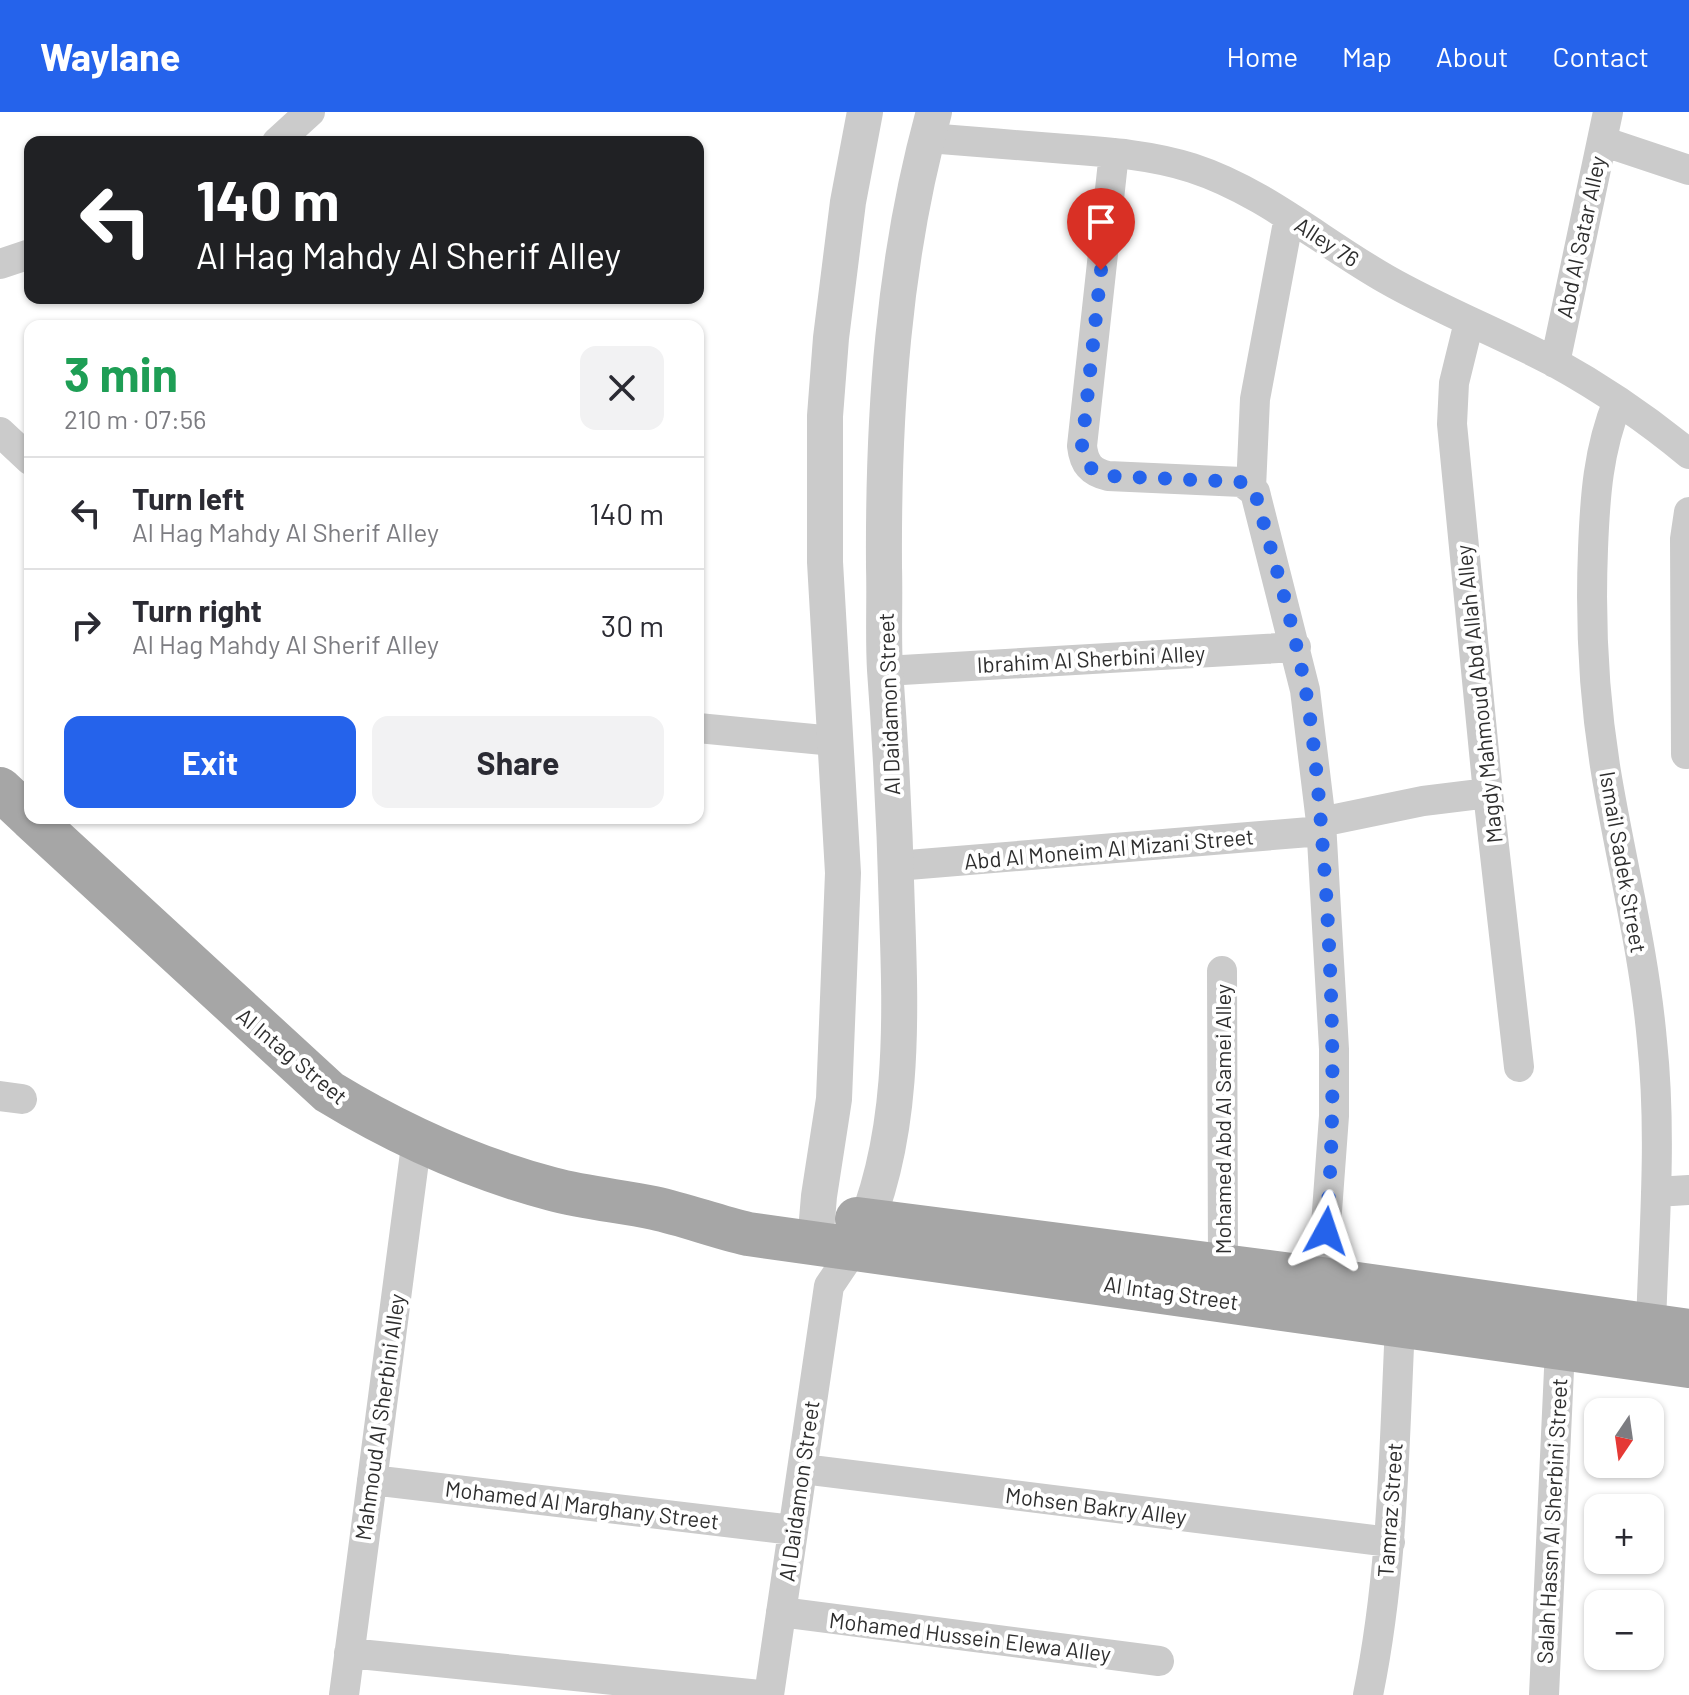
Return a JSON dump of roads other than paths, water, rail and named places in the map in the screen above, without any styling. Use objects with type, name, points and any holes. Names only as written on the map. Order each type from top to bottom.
[{"type":"main road","name":"Al Intag Street","points":[[0,789],[24,812]]},
{"type":"main road","name":"Al Intag Street","points":[[37,824],[318,1083],[368,1116],[455,1157],[516,1179],[604,1201],[655,1208],[748,1234],[839,1232],[1223,1266],[1670,1328]]},
{"type":"main road","name":"Al Intag Street","points":[[839,1232],[1400,1325],[1689,1366]]},
{"type":"street","points":[[284,136],[310,112]]},
{"type":"street","name":"Al Daidamon Street","points":[[839,1232],[834,1099],[843,873],[825,562],[825,416],[846,217],[865,112]]},
{"type":"street","name":"Al Daidamon Street","points":[[769,1695],[829,1286],[819,1263],[883,1176],[894,1102],[899,976],[885,671],[885,462],[892,343],[907,237],[931,125]]},
{"type":"street","name":"Alley 76","points":[[931,125],[1157,159],[1226,181],[1377,274],[1555,363],[1618,401],[1689,454]]},
{"type":"street","points":[[1605,126],[1689,170]]},
{"type":"street","name":"Abd Al Satar Alley","points":[[1555,363],[1605,126]]},
{"type":"street","points":[[1114,153],[1082,446],[1084,457],[1089,467],[1108,476],[1242,482],[1251,488],[1255,492],[1296,647],[1311,730],[1321,827],[1334,1049],[1334,1116],[1322,1279]]},
{"type":"street","points":[[1251,488],[1255,399],[1289,217]]},
{"type":"street","points":[[0,264],[24,256]]},
{"type":"street","name":"Magdy Mahmoud Abd Allah Alley","points":[[1469,322],[1454,383],[1452,424],[1488,793],[1519,1067]]},
{"type":"street","name":"Ismail Sadek Street","points":[[1618,401],[1607,428],[1596,481],[1591,603],[1594,658],[1606,769],[1630,894],[1652,1039],[1658,1110],[1656,1192],[1670,1328]]},
{"type":"street","points":[[0,432],[24,454]]},
{"type":"street","points":[[1686,754],[1685,539],[1689,512]]},
{"type":"street","name":"Ibrahim Al Sherbini Alley","points":[[885,671],[1296,647]]},
{"type":"street","points":[[704,729],[834,741]]},
{"type":"street","name":"Abd Al Moneim Al Mizani Street","points":[[896,866],[1321,827],[1423,801],[1488,793]]},
{"type":"street","name":"Mohamed Abd Al Samei Alley","points":[[1222,971],[1223,1266]]},
{"type":"street","points":[[834,1099],[894,1102]]},
{"type":"street","name":"Mahmoud Al Sherbini Alley","points":[[344,1695],[417,1138]]},
{"type":"street","points":[[1656,1192],[1689,1190]]},
{"type":"street","name":"Tamraz Street","points":[[1368,1695],[1390,1542],[1400,1325]]},
{"type":"street","name":"Salah Hassn Al Sherbini Street","points":[[1544,1695],[1560,1348]]},
{"type":"street","name":"Mohsen Bakry Alley","points":[[803,1469],[1390,1542]]},
{"type":"street","name":"Mohamed Al Marghany Street","points":[[372,1480],[793,1530]]},
{"type":"street","name":"Mohamed Hussein Elewa Alley","points":[[781,1612],[1159,1661]]},
{"type":"street","points":[[349,1653],[760,1695]]}]
